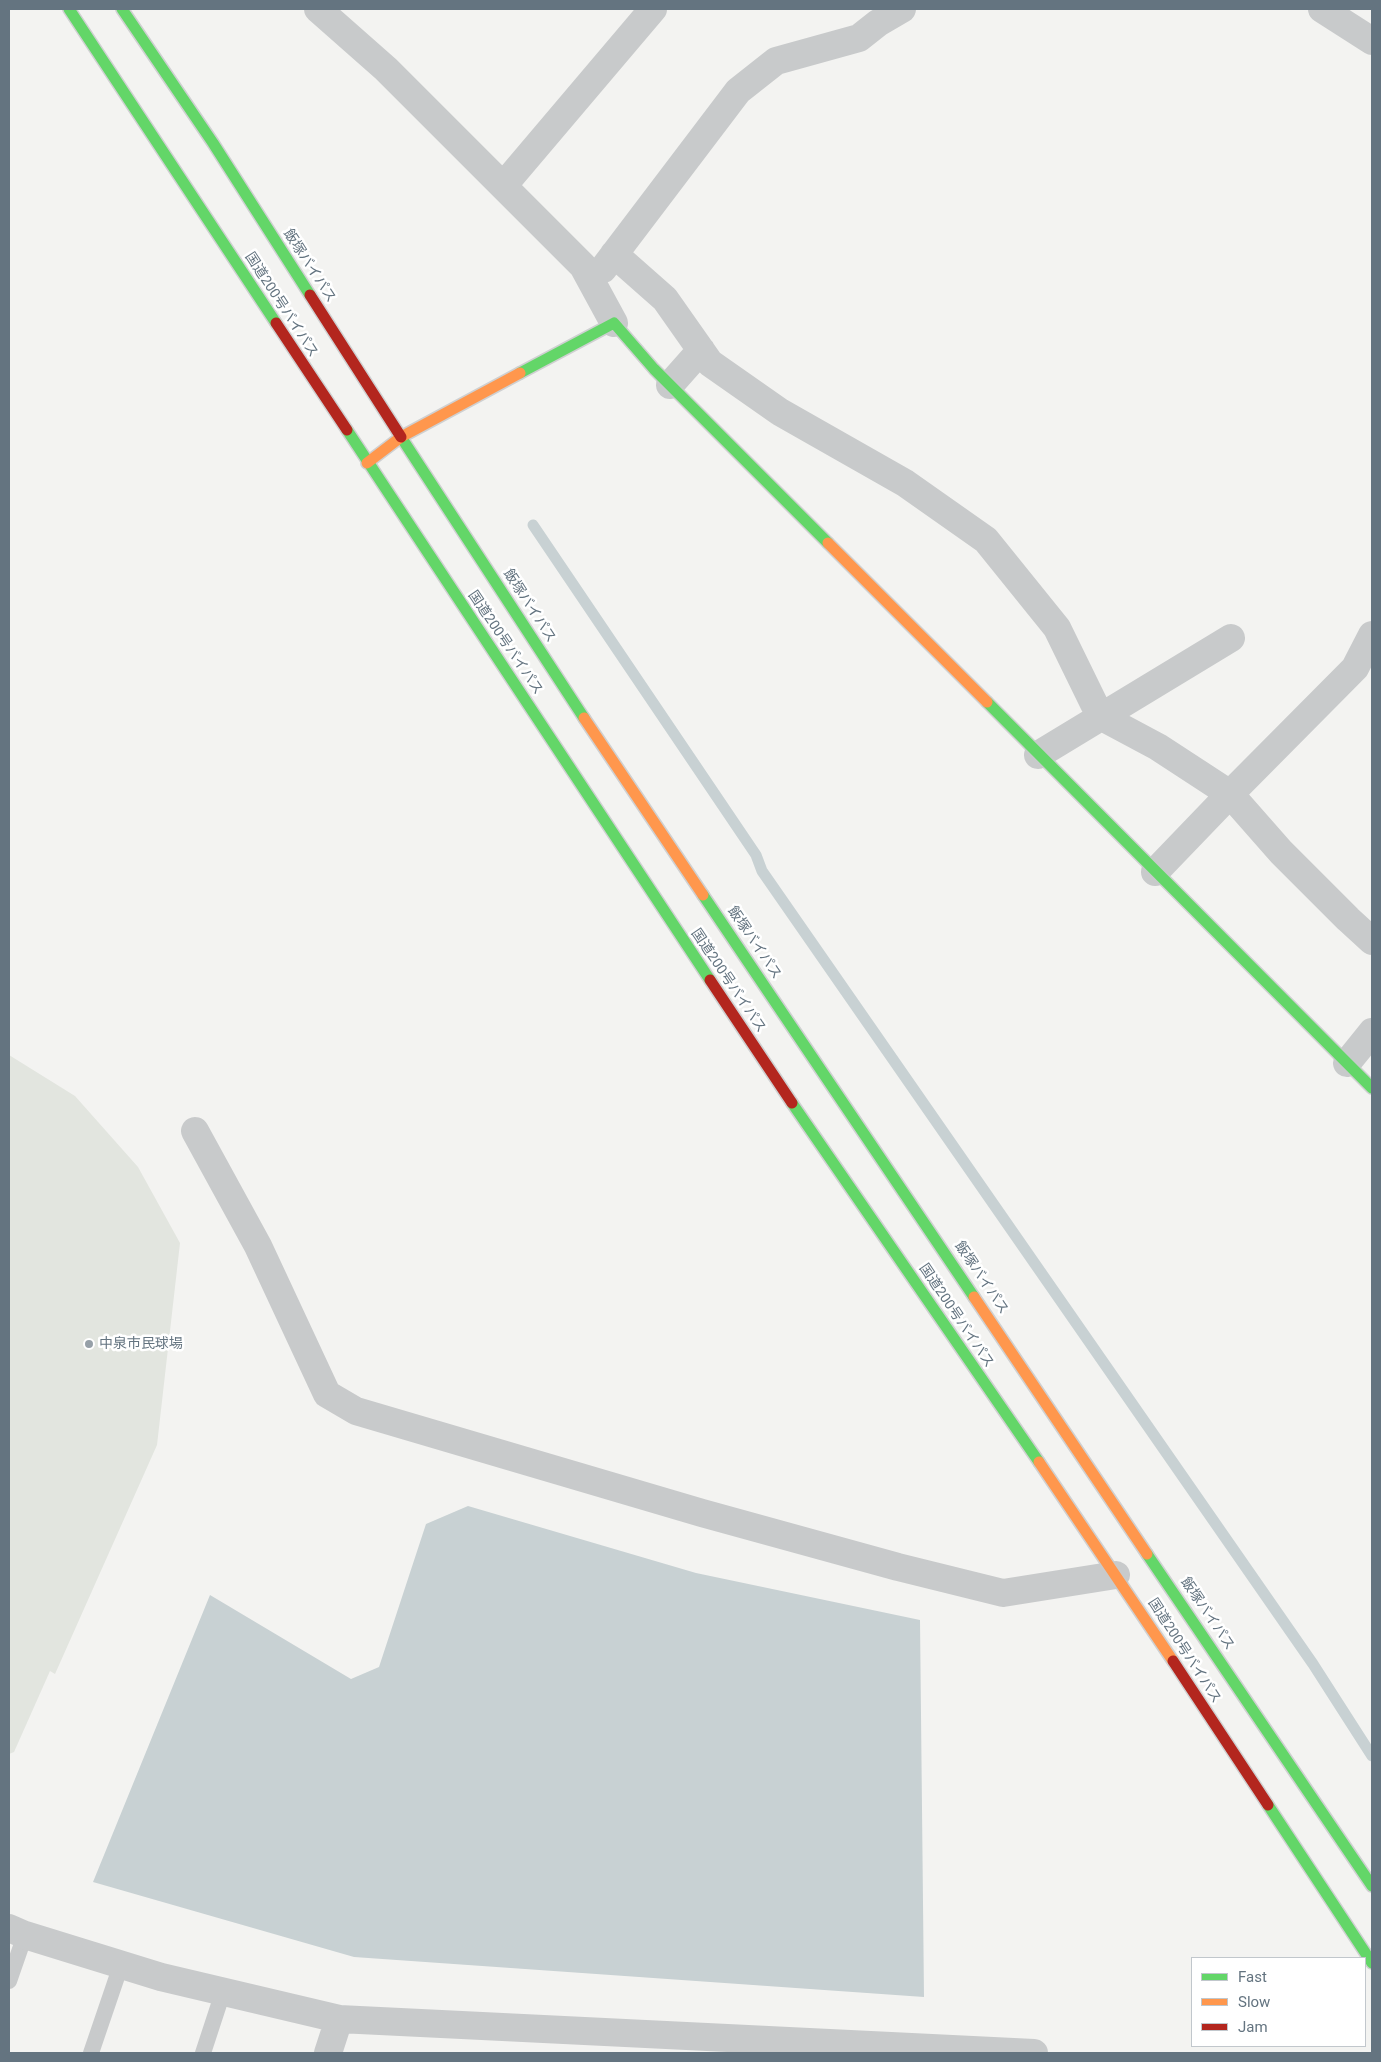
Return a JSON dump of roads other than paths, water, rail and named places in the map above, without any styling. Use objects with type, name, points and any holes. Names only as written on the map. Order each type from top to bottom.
[{"type":"main road","name":"国道200号バイパス","points":[[69,9],[757,1052],[1116,1575],[1372,1963]]},
{"type":"main road","name":"飯塚バイパス","points":[[122,9],[213,143],[401,437],[608,754],[1372,1886]]},
{"type":"main road","points":[[367,463],[401,437],[614,323],[670,385],[1372,1088]]},
{"type":"street","points":[[318,9],[386,69],[582,266],[614,323]]},
{"type":"street","points":[[503,186],[653,9]]},
{"type":"street","points":[[592,283],[738,91],[776,61],[859,38],[878,22],[902,9]]},
{"type":"street","points":[[1322,9],[1372,42]]},
{"type":"street","points":[[614,254],[665,299],[710,363],[780,412],[905,483],[986,540],[1057,628],[1100,716],[1158,747],[1230,794],[1281,852],[1372,941]]},
{"type":"street","points":[[670,385],[701,350]]},
{"type":"street","points":[[1155,872],[1355,668],[1372,636]]},
{"type":"street","points":[[1038,755],[1231,638]]},
{"type":"street","points":[[1347,1063],[1372,1032]]},
{"type":"street","points":[[195,1132],[258,1246],[327,1394],[356,1411],[702,1513],[898,1567],[1003,1592],[1116,1575]]},
{"type":"street","points":[[17,1931],[121,1965],[223,1992],[339,2019],[1034,2053]]},
{"type":"street","points":[[328,2053],[339,2019]]},
{"type":"lane","points":[[9,1981],[17,1931]]},
{"type":"lane","points":[[91,2053],[121,1965]]},
{"type":"lane","points":[[204,2053],[223,1992]]},
{"type":"waterway","points":[[533,525],[756,855],[762,871],[1313,1664],[1372,1756]]},
{"type":"place","name":"中泉市民球場","points":[[89,1344]]}]
